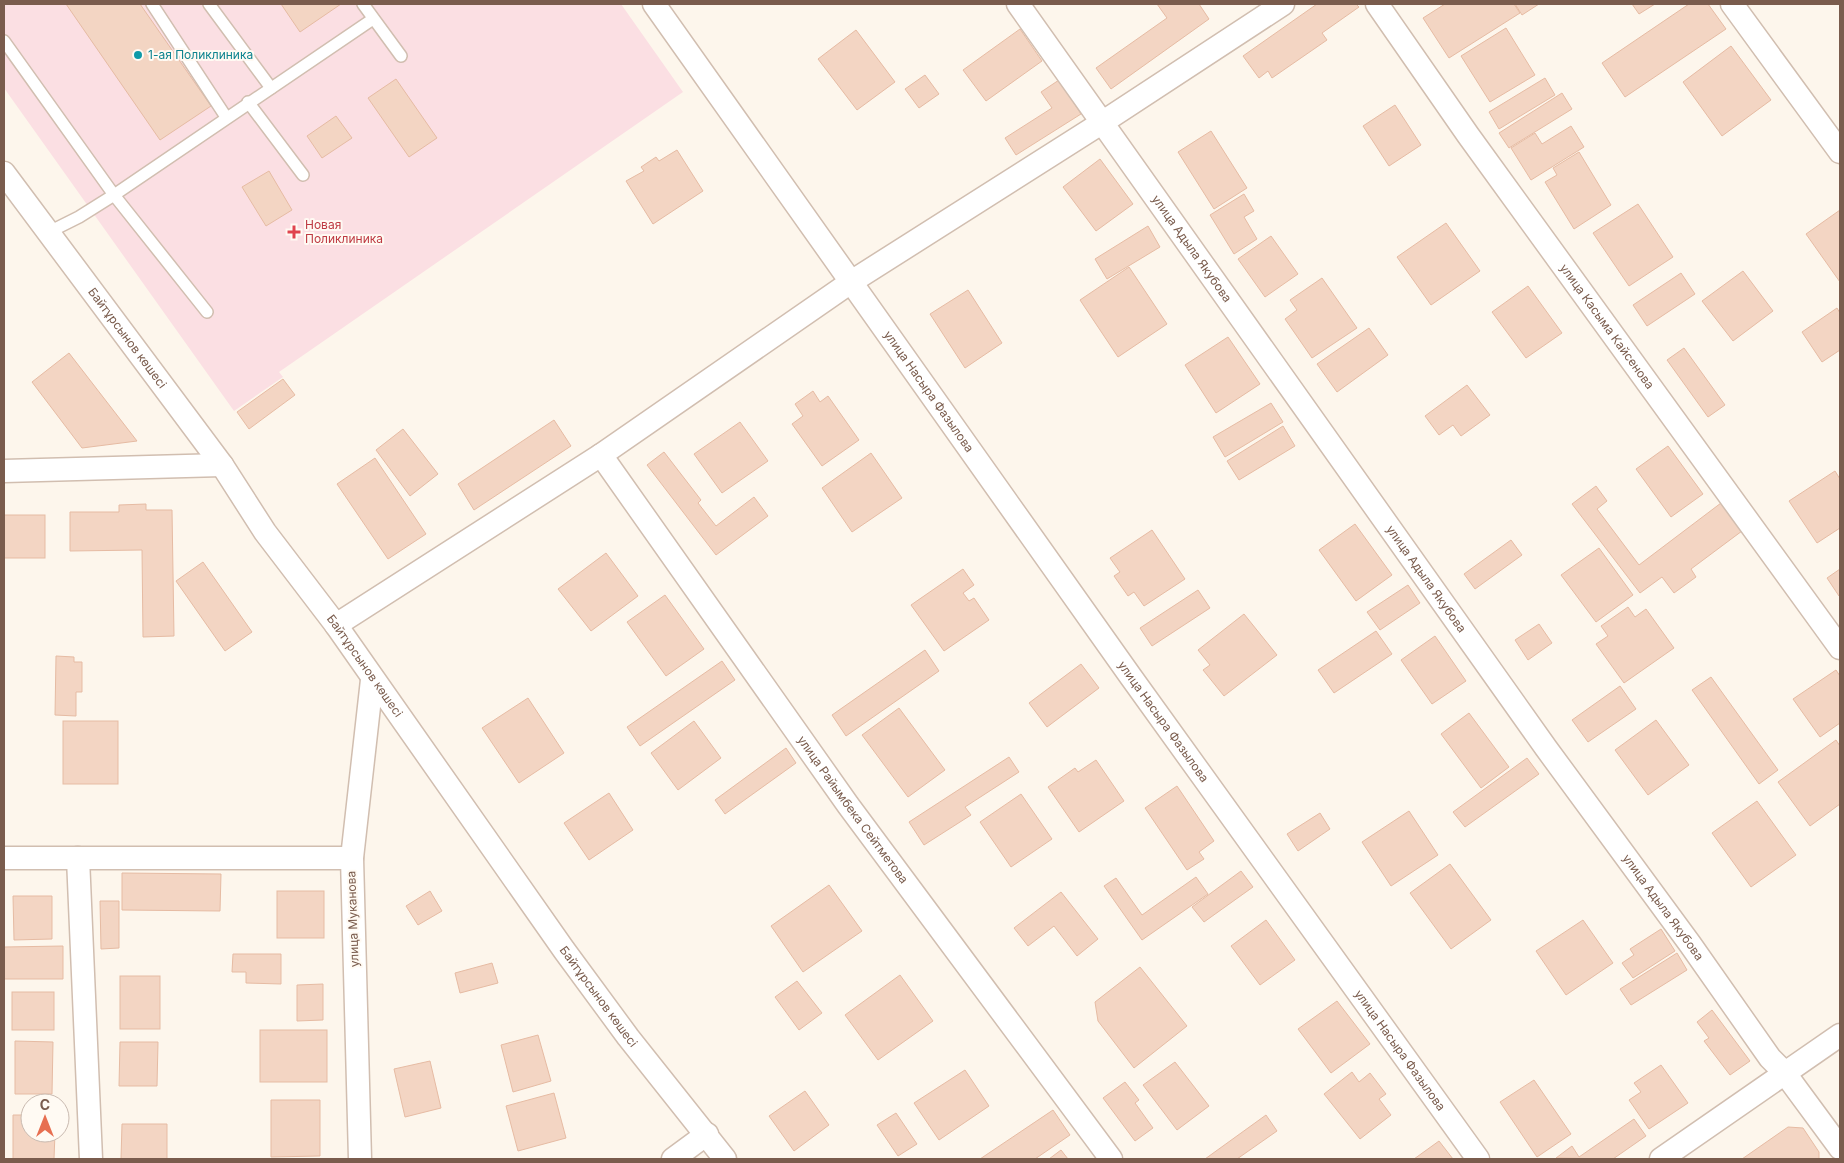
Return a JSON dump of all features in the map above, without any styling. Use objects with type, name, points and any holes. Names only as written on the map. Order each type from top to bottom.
[{"type":"street","name":"улица Насыра Фазылова","points":[[654,4],[1136,684],[1478,1159]]},
{"type":"street","name":"улица Адыла Якубова","points":[[1018,4],[1546,748],[1690,944],[1770,1058],[1784,1072],[1840,1148]]},
{"type":"street","points":[[336,625],[601,455],[851,282],[1103,122],[1284,4]]},
{"type":"street","name":"улица Касыма Кайсенова","points":[[1377,4],[1468,135],[1840,648]]},
{"type":"street","points":[[1732,4],[1840,152]]},
{"type":"street","name":"Байтұрсынов көшесі","points":[[4,173],[222,465],[265,532],[336,625],[372,680],[570,958],[628,1037],[725,1159]]},
{"type":"street","name":"улица Райымбека Сейтметова","points":[[601,455],[848,805],[1112,1159]]},
{"type":"street","points":[[4,471],[222,465]]},
{"type":"street","name":"улица Муканова","points":[[360,1159],[352,858],[372,680]]},
{"type":"street","points":[[4,858],[352,858]]},
{"type":"street","points":[[78,858],[91,1159]]},
{"type":"street","points":[[1661,1159],[1784,1072],[1840,1036]]},
{"type":"street","points":[[673,1159],[707,1134]]},
{"type":"lane","points":[[152,4],[226,117]]},
{"type":"lane","points":[[209,4],[271,88]]},
{"type":"lane","points":[[363,4],[401,56]]},
{"type":"lane","points":[[48,233],[114,196],[226,117],[373,18]]},
{"type":"lane","points":[[4,41],[114,196],[207,312]]},
{"type":"lane","points":[[248,102],[304,175]]},
{"type":"shaded area","name":"Новая Поликлиника","points":[[4,4],[621,4],[683,92],[279,372],[283,377],[234,411],[4,88]]},
{"type":"building","name":"1-ая Поликлиника","points":[[66,4],[140,4],[211,106],[160,140]]},
{"type":"building","points":[[281,4],[341,4],[300,32]]},
{"type":"building","points":[[1157,4],[1199,4],[1209,19],[1111,89],[1096,68],[1167,18]]},
{"type":"building","points":[[1317,4],[1356,4],[1359,7],[1322,33],[1327,40],[1272,78],[1268,71],[1259,78],[1243,56]]},
{"type":"building","points":[[1445,4],[1514,4],[1520,13],[1449,58],[1423,18]]},
{"type":"building","points":[[1515,4],[1539,4],[1522,15]]},
{"type":"building","points":[[1632,4],[1655,4],[1639,14]]},
{"type":"building","points":[[1689,4],[1708,4],[1726,29],[1625,97],[1602,63]]},
{"type":"building","points":[[1506,28],[1535,75],[1490,102],[1461,56]]},
{"type":"building","points":[[1020,29],[1042,61],[986,101],[963,70]]},
{"type":"building","points":[[856,30],[895,82],[857,110],[818,59]]},
{"type":"building","points":[[1731,46],[1771,100],[1722,136],[1683,82]]},
{"type":"building","points":[[925,75],[939,94],[919,108],[905,89]]},
{"type":"building","points":[[1545,78],[1555,95],[1499,129],[1489,112]]},
{"type":"building","points":[[396,79],[437,138],[409,157],[368,98]]},
{"type":"building","points":[[1059,80],[1081,114],[1016,155],[1005,138],[1052,108],[1041,92]]},
{"type":"building","points":[[1562,93],[1572,109],[1509,148],[1499,133]]},
{"type":"building","points":[[1395,105],[1421,145],[1389,166],[1363,126]]},
{"type":"building","points":[[336,116],[352,138],[322,158],[307,136]]},
{"type":"building","points":[[1571,126],[1584,147],[1531,180],[1511,148],[1535,133],[1542,144]]},
{"type":"building","points":[[1211,131],[1247,188],[1214,209],[1178,152]]},
{"type":"building","points":[[677,150],[703,191],[653,224],[626,181],[644,171],[641,167],[656,157],[659,161]]},
{"type":"building","points":[[1579,152],[1611,205],[1574,229],[1545,182],[1557,175],[1553,168]]},
{"type":"building","points":[[1100,159],[1133,204],[1096,231],[1063,187]]},
{"type":"building","points":[[269,171],[292,210],[266,226],[242,187]]},
{"type":"building","points":[[1244,194],[1254,211],[1244,217],[1257,239],[1234,254],[1210,215]]},
{"type":"building","points":[[1638,204],[1673,257],[1629,286],[1593,233]]},
{"type":"building","points":[[1840,210],[1840,282],[1806,234]]},
{"type":"building","points":[[1446,223],[1480,271],[1431,305],[1397,257]]},
{"type":"building","points":[[1148,226],[1160,247],[1107,279],[1095,259]]},
{"type":"building","points":[[1271,236],[1298,274],[1265,297],[1238,259]]},
{"type":"building","points":[[1129,267],[1167,324],[1118,357],[1080,300]]},
{"type":"building","points":[[1743,271],[1773,311],[1733,341],[1702,301]]},
{"type":"building","points":[[1681,273],[1695,294],[1647,326],[1633,305]]},
{"type":"building","points":[[1322,278],[1357,328],[1312,358],[1285,319],[1297,310],[1290,300]]},
{"type":"building","points":[[1528,286],[1562,333],[1526,358],[1492,312]]},
{"type":"building","points":[[968,290],[1002,343],[965,368],[930,314]]},
{"type":"building","points":[[1837,308],[1840,313],[1840,350],[1822,362],[1802,332]]},
{"type":"building","points":[[1369,328],[1388,355],[1337,392],[1317,364]]},
{"type":"building","points":[[1228,337],[1260,384],[1216,413],[1185,365]]},
{"type":"building","points":[[1684,348],[1725,405],[1708,417],[1667,360]]},
{"type":"building","points":[[69,353],[137,441],[82,448],[32,382]]},
{"type":"building","points":[[283,379],[295,395],[249,429],[237,412]]},
{"type":"building","points":[[1467,385],[1490,415],[1461,436],[1453,425],[1439,435],[1425,416]]},
{"type":"building","points":[[813,391],[820,402],[828,396],[859,440],[822,466],[792,424],[803,416],[795,404]]},
{"type":"building","points":[[1271,403],[1283,422],[1225,457],[1213,437]]},
{"type":"building","points":[[554,420],[571,446],[474,510],[458,484]]},
{"type":"building","points":[[740,422],[768,461],[722,493],[694,454]]},
{"type":"building","points":[[1283,426],[1295,446],[1239,480],[1227,461]]},
{"type":"building","points":[[403,429],[438,474],[410,496],[376,450]]},
{"type":"building","points":[[1668,446],[1703,494],[1671,517],[1636,469]]},
{"type":"building","points":[[664,452],[701,500],[698,503],[716,526],[754,497],[768,516],[716,555],[647,465]]},
{"type":"building","points":[[871,453],[902,498],[852,532],[822,488]]},
{"type":"building","points":[[375,458],[426,534],[388,559],[337,484]]},
{"type":"building","points":[[1835,471],[1840,479],[1840,528],[1817,543],[1789,501]]},
{"type":"building","points":[[1596,486],[1607,501],[1597,509],[1639,565],[1721,503],[1742,531],[1691,569],[1696,577],[1674,593],[1662,577],[1640,593],[1572,504]]},
{"type":"building","points":[[146,504],[146,510],[172,510],[174,636],[143,637],[142,550],[70,551],[70,512],[119,512],[119,505]]},
{"type":"building","points":[[4,515],[45,515],[45,558],[4,558]]},
{"type":"building","points":[[1355,524],[1392,575],[1356,601],[1319,550]]},
{"type":"building","points":[[1152,530],[1185,579],[1144,606],[1134,592],[1128,596],[1114,576],[1120,572],[1110,558]]},
{"type":"building","points":[[1511,540],[1522,555],[1475,589],[1464,574]]},
{"type":"building","points":[[1599,548],[1633,595],[1596,622],[1561,575]]},
{"type":"building","points":[[606,553],[638,596],[591,631],[558,589]]},
{"type":"building","points":[[203,562],[252,632],[225,651],[176,581]]},
{"type":"building","points":[[963,569],[974,585],[963,593],[969,601],[974,598],[989,620],[944,651],[911,605]]},
{"type":"building","points":[[1840,569],[1840,594],[1839,596],[1827,578]]},
{"type":"building","points":[[1408,585],[1420,603],[1380,630],[1367,612]]},
{"type":"building","points":[[1198,590],[1210,608],[1152,646],[1140,628]]},
{"type":"building","points":[[665,595],[704,649],[666,676],[627,622]]},
{"type":"building","points":[[1628,607],[1635,617],[1646,609],[1674,648],[1624,683],[1596,644],[1608,636],[1601,626]]},
{"type":"building","points":[[1244,614],[1277,655],[1224,696],[1203,670],[1210,665],[1198,650]]},
{"type":"building","points":[[1539,624],[1552,643],[1528,660],[1515,640]]},
{"type":"building","points":[[1376,631],[1392,654],[1334,693],[1318,670]]},
{"type":"building","points":[[1435,636],[1466,681],[1432,704],[1401,660]]},
{"type":"building","points":[[925,650],[939,671],[846,736],[832,715]]},
{"type":"building","points":[[56,656],[74,657],[74,662],[82,662],[82,692],[76,692],[76,716],[55,715]]},
{"type":"building","points":[[722,661],[735,680],[640,746],[627,727]]},
{"type":"building","points":[[1081,664],[1099,688],[1047,727],[1029,703]]},
{"type":"building","points":[[1836,670],[1840,676],[1840,723],[1820,737],[1793,699]]},
{"type":"building","points":[[1711,677],[1778,770],[1759,784],[1692,690]]},
{"type":"building","points":[[1620,686],[1636,709],[1588,742],[1572,720]]},
{"type":"building","points":[[528,698],[564,753],[519,783],[482,728]]},
{"type":"building","points":[[899,708],[945,770],[908,797],[862,735]]},
{"type":"building","points":[[1469,713],[1509,767],[1481,788],[1441,734]]},
{"type":"building","points":[[1656,720],[1689,765],[1648,795],[1615,750]]},
{"type":"building","points":[[63,721],[118,721],[118,784],[63,784]]},
{"type":"building","points":[[694,721],[721,758],[678,790],[651,753]]},
{"type":"building","points":[[1836,740],[1840,746],[1840,804],[1810,826],[1778,782]]},
{"type":"building","points":[[786,748],[796,763],[725,814],[715,800]]},
{"type":"building","points":[[1009,757],[1019,772],[965,807],[971,815],[924,845],[909,822]]},
{"type":"building","points":[[1527,758],[1539,774],[1465,827],[1453,812]]},
{"type":"building","points":[[1096,760],[1124,801],[1079,832],[1048,787],[1075,768],[1078,772]]},
{"type":"building","points":[[1177,786],[1214,841],[1199,852],[1204,859],[1187,870],[1145,808]]},
{"type":"building","points":[[609,793],[633,830],[589,860],[564,823]]},
{"type":"building","points":[[1021,794],[1052,839],[1011,867],[980,822]]},
{"type":"building","points":[[1757,801],[1796,855],[1751,887],[1712,833]]},
{"type":"building","points":[[1409,811],[1438,855],[1391,886],[1362,842]]},
{"type":"building","points":[[1320,813],[1330,829],[1298,851],[1287,834]]},
{"type":"building","points":[[1450,864],[1491,920],[1451,949],[1410,893]]},
{"type":"building","points":[[1241,871],[1253,887],[1204,922],[1192,907]]},
{"type":"building","points":[[122,873],[221,874],[220,911],[122,910]]},
{"type":"building","points":[[1196,877],[1208,894],[1142,940],[1104,886],[1116,878],[1142,915]]},
{"type":"building","points":[[829,885],[862,931],[803,972],[771,926]]},
{"type":"building","points":[[277,891],[324,891],[324,938],[277,938]]},
{"type":"building","points":[[430,891],[442,911],[418,925],[406,906]]},
{"type":"building","points":[[1061,892],[1098,939],[1077,956],[1054,926],[1028,946],[1014,928]]},
{"type":"building","points":[[13,896],[52,896],[52,939],[14,940]]},
{"type":"building","points":[[100,901],[119,901],[119,948],[101,949]]},
{"type":"building","points":[[1266,920],[1295,960],[1260,985],[1231,946]]},
{"type":"building","points":[[1583,920],[1613,963],[1566,995],[1536,951]]},
{"type":"building","points":[[1661,929],[1675,951],[1633,978],[1622,963],[1634,955],[1630,949]]},
{"type":"building","points":[[63,946],[63,979],[4,979],[4,947]]},
{"type":"building","points":[[1677,953],[1687,970],[1631,1005],[1620,989]]},
{"type":"building","points":[[233,954],[281,954],[281,984],[246,983],[246,972],[232,972]]},
{"type":"building","points":[[492,963],[498,983],[460,993],[455,973]]},
{"type":"building","points":[[1140,967],[1187,1026],[1134,1068],[1098,1021],[1095,1002]]},
{"type":"building","points":[[900,975],[933,1021],[878,1060],[845,1015]]},
{"type":"building","points":[[120,976],[160,976],[160,1029],[120,1029]]},
{"type":"building","points":[[797,981],[822,1013],[799,1030],[775,997]]},
{"type":"building","points":[[323,984],[323,1020],[297,1021],[297,985]]},
{"type":"building","points":[[12,992],[54,992],[54,1030],[12,1030]]},
{"type":"building","points":[[1337,1001],[1370,1044],[1331,1073],[1298,1029]]},
{"type":"building","points":[[1712,1010],[1750,1061],[1730,1075],[1704,1041],[1709,1038],[1697,1022]]},
{"type":"building","points":[[260,1030],[327,1030],[327,1082],[260,1082]]},
{"type":"building","points":[[538,1035],[551,1081],[513,1092],[501,1045]]},
{"type":"building","points":[[15,1041],[53,1042],[52,1093],[15,1094]]},
{"type":"building","points":[[120,1042],[158,1042],[157,1086],[119,1086]]},
{"type":"building","points":[[430,1061],[441,1108],[405,1117],[394,1069]]},
{"type":"building","points":[[1175,1062],[1209,1106],[1177,1130],[1143,1085]]},
{"type":"building","points":[[1661,1065],[1688,1103],[1649,1129],[1629,1100],[1641,1092],[1634,1083]]},
{"type":"building","points":[[965,1070],[989,1106],[939,1140],[914,1103]]},
{"type":"building","points":[[1352,1072],[1359,1082],[1370,1073],[1386,1094],[1379,1099],[1391,1115],[1360,1139],[1324,1094]]},
{"type":"building","points":[[1534,1080],[1571,1134],[1537,1157],[1500,1102]]},
{"type":"building","points":[[1125,1082],[1139,1100],[1135,1103],[1153,1128],[1135,1141],[1103,1098]]},
{"type":"building","points":[[805,1091],[829,1125],[794,1151],[769,1116]]},
{"type":"building","points":[[554,1093],[566,1138],[518,1151],[506,1106]]},
{"type":"building","points":[[271,1100],[320,1100],[320,1156],[271,1157]]},
{"type":"building","points":[[1053,1110],[1070,1135],[1035,1159],[980,1159]]},
{"type":"building","points":[[896,1113],[917,1144],[898,1156],[877,1125]]},
{"type":"building","points":[[13,1115],[20,1115],[20,1143],[55,1143],[54,1159],[13,1159]]},
{"type":"building","points":[[1266,1115],[1277,1131],[1237,1159],[1205,1159]]},
{"type":"building","points":[[1634,1119],[1646,1136],[1613,1159],[1556,1158],[1572,1146],[1579,1157]]},
{"type":"building","points":[[122,1124],[167,1124],[167,1159],[121,1159]]},
{"type":"building","points":[[1788,1127],[1803,1128],[1819,1152],[1819,1159],[1742,1159]]},
{"type":"building","points":[[1439,1141],[1453,1159],[1414,1159]]},
{"type":"building","points":[[1061,1150],[1068,1159],[1049,1159]]},
{"type":"place","name":"1-ая Поликлиника","points":[[138,55]]},
{"type":"place","name":"Новая Поликлиника","points":[[294,232]]}]
